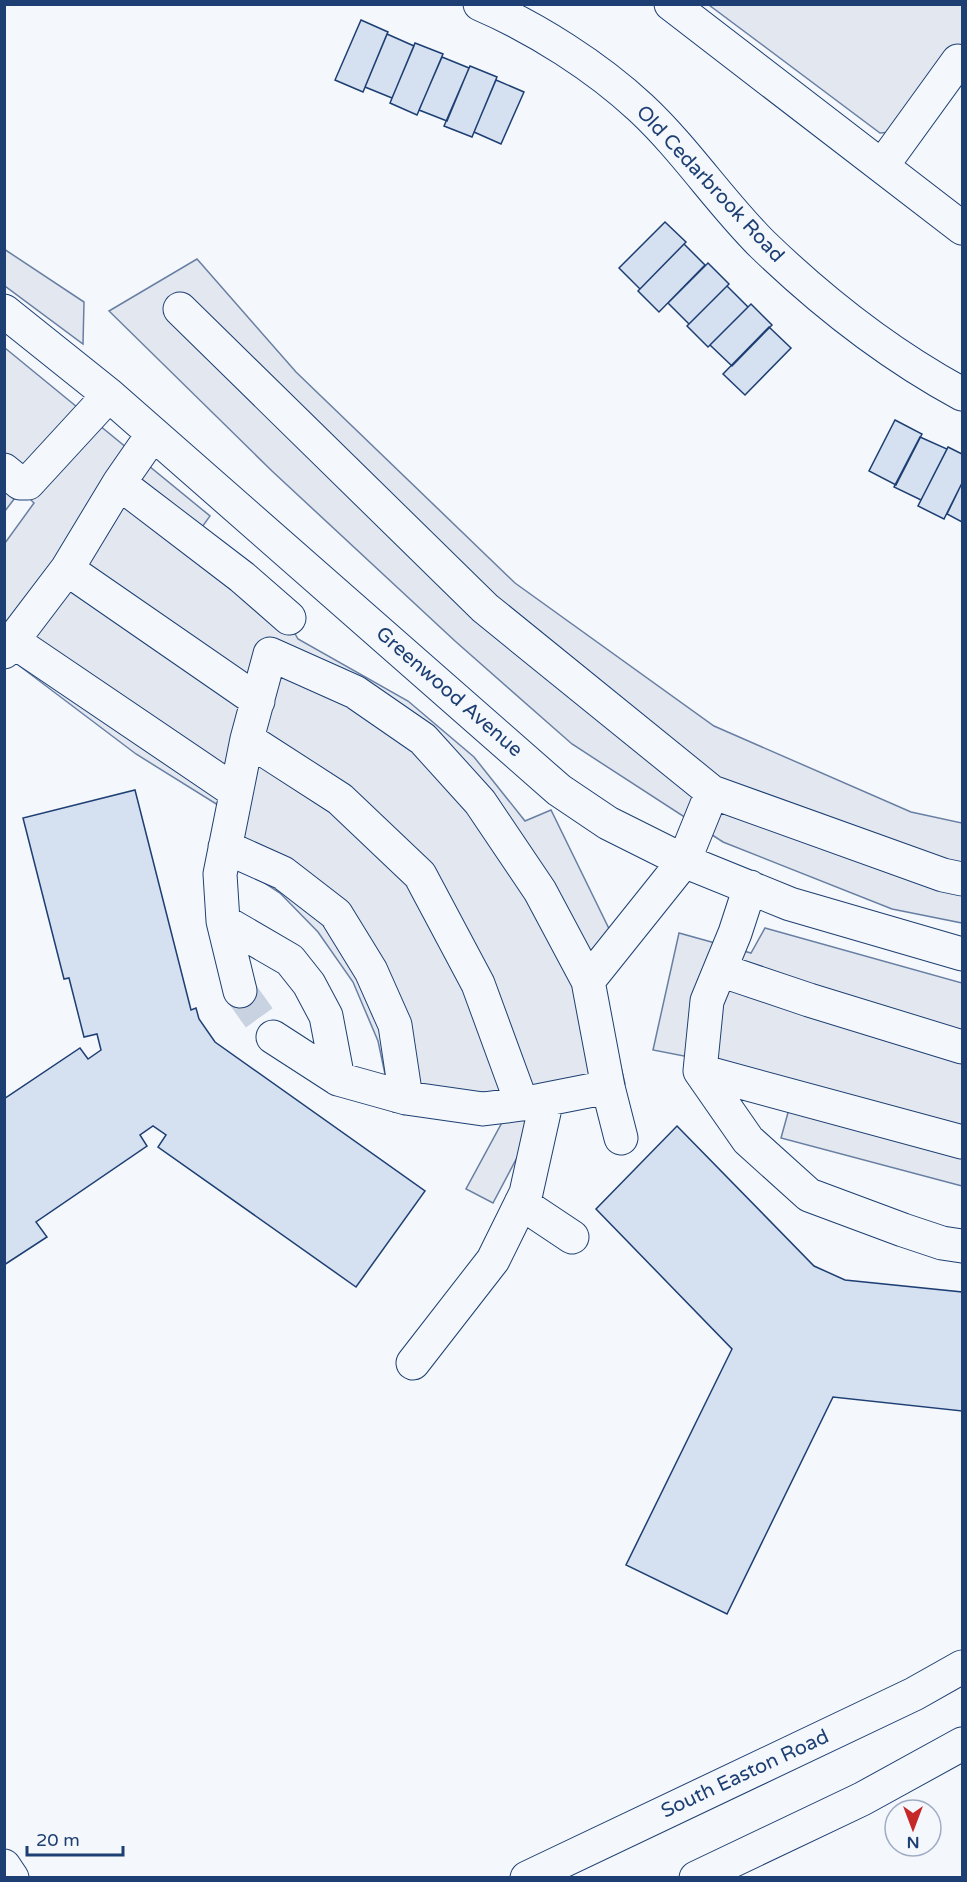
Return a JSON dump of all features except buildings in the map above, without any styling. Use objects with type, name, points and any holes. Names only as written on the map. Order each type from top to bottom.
[{"type":"main road","name":"Old Cedarbrook Road","points":[[480,4],[565,50],[608,81],[640,107],[728,208],[802,280],[877,339],[915,365],[963,393]]},
{"type":"main road","points":[[671,4],[963,228]]},
{"type":"main road","points":[[882,166],[961,60]]},
{"type":"main road","points":[[180,309],[485,608],[712,792],[943,875],[963,879]]},
{"type":"main road","name":"Greenwood Avenue","points":[[4,311],[109,395],[559,790],[608,823],[684,861],[790,904],[963,954]]},
{"type":"main road","points":[[4,470],[20,483],[28,483],[109,395]]},
{"type":"main road","points":[[153,434],[119,483],[67,570],[9,647],[236,792]]},
{"type":"main road","points":[[119,483],[242,577],[289,618]]},
{"type":"main road","points":[[67,570],[258,701]]},
{"type":"main road","points":[[240,991],[223,921],[220,874],[247,740],[270,654],[311,573]]},
{"type":"main road","points":[[270,654],[355,692],[423,740],[480,802],[540,891],[588,981],[608,1087],[621,1138]]},
{"type":"main road","points":[[247,740],[340,799],[420,875],[478,984],[534,1102],[526,1194],[522,1203],[492,1260],[413,1363]]},
{"type":"main road","points":[[588,981],[684,861],[712,792]]},
{"type":"main road","points":[[225,847],[283,873],[336,914],[371,971],[395,1025],[406,1098]]},
{"type":"main road","points":[[750,887],[735,933],[707,1001],[700,1071],[748,1140],[809,1195],[942,1243],[963,1246]]},
{"type":"main road","points":[[223,921],[290,960],[309,984],[326,1016],[338,1079]]},
{"type":"main road","points":[[720,970],[963,1047]]},
{"type":"main road","points":[[273,1037],[338,1079],[406,1098],[483,1108],[534,1102],[608,1087]]},
{"type":"main road","points":[[700,1071],[963,1142]]},
{"type":"main road","points":[[522,1203],[572,1236]]},
{"type":"main road","name":"South Easton Road","points":[[527,1878],[914,1694],[963,1667]]},
{"type":"main road","points":[[696,1878],[862,1799],[963,1744]]},
{"type":"shaded area","points":[[709,5],[962,5],[962,69],[918,130],[880,133]]},
{"type":"shaded area","points":[[4,249],[84,302],[83,344],[5,286]]},
{"type":"shaded area","points":[[197,259],[296,372],[515,583],[714,726],[911,812],[962,823],[962,923],[892,909],[723,842],[572,744],[455,641],[272,471],[109,311]]},
{"type":"shaded area","points":[[5,348],[210,516],[202,527],[263,577],[298,639],[408,701],[474,757],[525,821],[551,810],[614,939],[593,951],[625,1084],[582,1095],[528,1137],[493,1203],[466,1189],[506,1115],[463,1118],[393,1112],[378,1041],[353,982],[318,932],[280,893],[234,863],[218,805],[136,754],[5,655],[5,543],[34,503],[21,490],[5,511]]},
{"type":"shaded area","points":[[765,928],[962,983],[962,1186],[781,1138],[789,1109],[725,1064],[653,1050],[679,933],[751,953]]},
{"type":"tunnel","points":[[240,991],[273,1037]]}]
